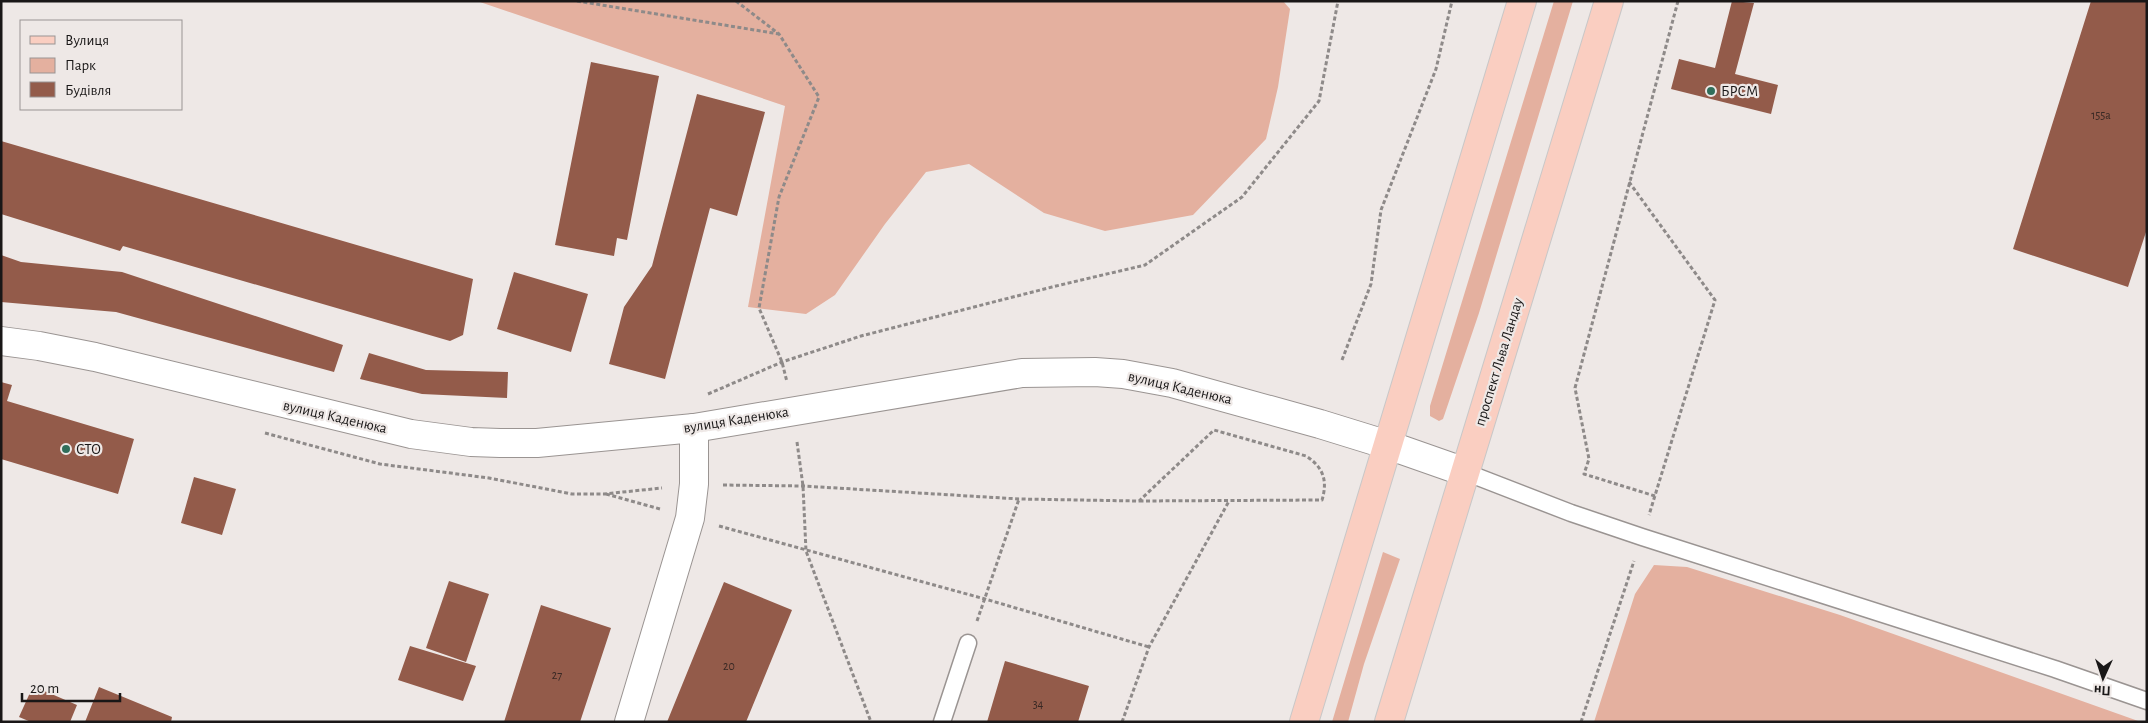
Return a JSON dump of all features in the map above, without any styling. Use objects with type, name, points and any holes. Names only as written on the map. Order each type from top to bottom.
[{"type":"main road","points":[[1304,722],[1522,1]]},
{"type":"main road","name":"проспект Льва Ландау","points":[[1390,722],[1608,1]]},
{"type":"street","name":"вулиця Каденюка","points":[[1,341],[39,346],[95,358],[383,429],[438,439],[471,442],[537,443],[694,428],[1022,373],[1095,372],[1123,374],[1172,383],[1388,445],[1465,472]]},
{"type":"street","points":[[629,722],[690,518],[694,484],[694,428]]},
{"type":"lane","points":[[1465,472],[1571,513],[1642,537],[2055,669],[2147,701]]},
{"type":"lane","points":[[942,722],[968,643]]},
{"type":"path","points":[[577,1],[779,34]]},
{"type":"path","points":[[736,1],[779,34],[819,97],[779,198],[759,308],[782,362],[793,411],[803,486],[806,551],[871,722]]},
{"type":"path","points":[[694,428],[709,392],[782,362],[861,336],[1145,265],[1242,197],[1319,100],[1338,1]]},
{"type":"path","points":[[1342,360],[1371,284],[1380,210],[1436,70],[1452,1]]},
{"type":"path","points":[[1655,496],[1584,474],[1589,459],[1575,388],[1678,1]]},
{"type":"path","points":[[1629,182],[1715,300]]},
{"type":"path","points":[[604,494],[985,600],[1149,648]]},
{"type":"path","points":[[968,643],[985,600],[1019,499]]},
{"type":"path","points":[[1139,501],[1322,500]]},
{"type":"path","points":[[1122,722],[1149,648],[1229,501]]},
{"type":"green space","points":[[477,1],[1283,1],[1290,9],[1278,87],[1266,139],[1193,215],[1105,231],[1044,213],[969,164],[926,172],[885,224],[835,295],[806,314],[748,307],[785,106]]},
{"type":"green space","points":[[1554,1],[1573,1],[1479,313],[1443,419],[1439,421],[1430,416],[1430,406]]},
{"type":"green space","points":[[1383,552],[1400,559],[1364,664],[1348,722],[1332,722]]},
{"type":"green space","points":[[1654,565],[1687,567],[1840,615],[2141,722],[1594,722],[1635,594]]},
{"type":"building","points":[[1732,1],[1754,3],[1735,74],[1778,85],[1771,114],[1671,89],[1679,59],[1715,68]]},
{"type":"building","points":[[2091,1],[2147,1],[2147,229],[2128,287],[2013,249]]},
{"type":"building","points":[[591,62],[659,76],[627,240],[617,238],[614,256],[555,245]]},
{"type":"building","points":[[697,94],[765,112],[737,216],[710,208],[665,379],[609,364],[624,307],[652,266]]},
{"type":"building","points":[[1,141],[473,279],[463,335],[450,341],[123,246],[120,251],[1,214]]},
{"type":"building","points":[[1,255],[21,262],[122,272],[343,345],[334,372],[116,312],[1,302]]},
{"type":"building","points":[[514,272],[588,294],[571,352],[497,329]]},
{"type":"building","points":[[369,353],[426,370],[508,372],[507,398],[422,394],[360,379]]},
{"type":"building","name":"СТО","points":[[1,382],[12,385],[7,401],[134,439],[118,494],[1,459]]},
{"type":"building","points":[[194,477],[236,489],[222,535],[181,523]]},
{"type":"building","points":[[449,581],[489,594],[466,662],[426,648]]},
{"type":"building","points":[[724,582],[792,610],[746,722],[667,722]]},
{"type":"building","points":[[541,605],[611,628],[580,722],[504,722]]},
{"type":"building","points":[[410,646],[476,666],[463,701],[398,680]]},
{"type":"building","points":[[1005,661],[1089,686],[1078,722],[987,722]]},
{"type":"building","points":[[33,686],[77,705],[70,722],[31,722],[19,717]]},
{"type":"building","points":[[99,687],[172,717],[171,722],[85,722]]},
{"type":"place","name":"БРСМ","points":[[1711,91]]},
{"type":"place","name":"СТО","points":[[66,449]]}]
